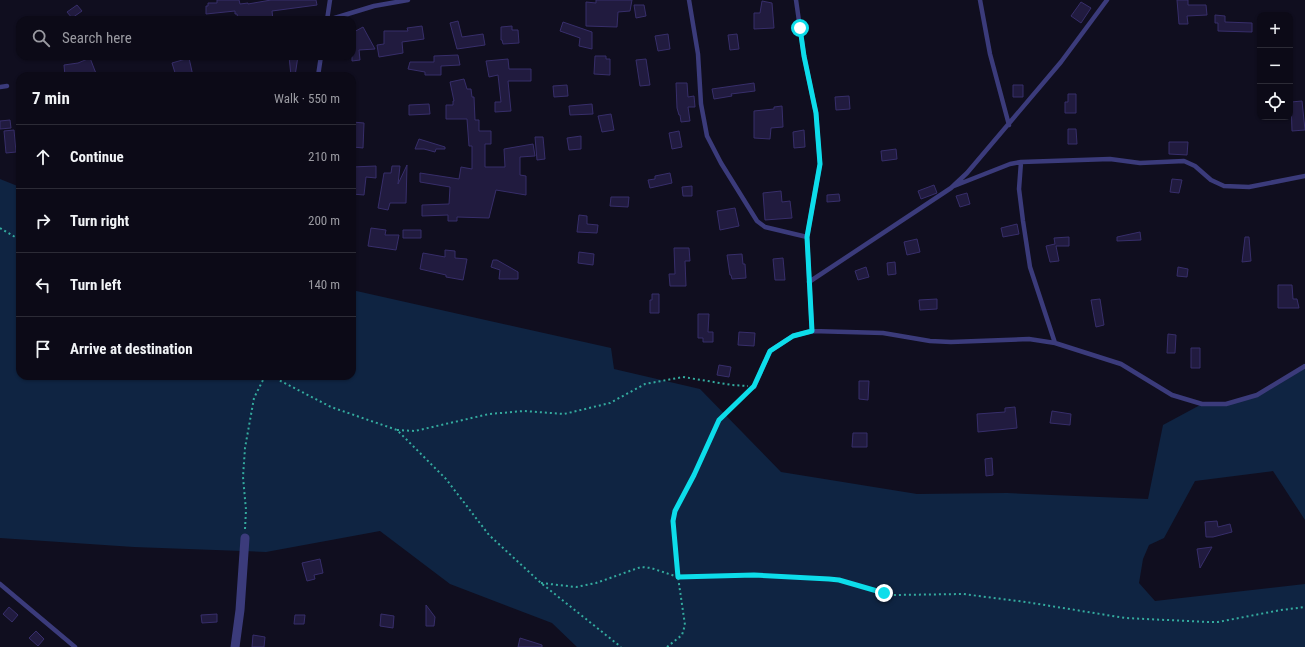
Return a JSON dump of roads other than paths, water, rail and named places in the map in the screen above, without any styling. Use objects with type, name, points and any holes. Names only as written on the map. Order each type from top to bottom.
[{"type":"street","points":[[235,647],[240,610],[245,538]]},
{"type":"lane","points":[[328,16],[330,0]]},
{"type":"lane","points":[[340,16],[374,6],[408,0]]},
{"type":"lane","points":[[689,0],[698,54],[701,104],[707,136],[721,163],[758,221],[765,227],[807,237]]},
{"type":"lane","points":[[796,0],[804,56],[816,113],[820,164],[807,237],[812,331]]},
{"type":"lane","points":[[980,0],[990,54],[1009,125]]},
{"type":"lane","points":[[809,282],[951,188],[967,173],[1061,62],[1107,0]]},
{"type":"lane","points":[[319,72],[320,60]]},
{"type":"lane","points":[[0,87],[7,86]]},
{"type":"lane","points":[[951,188],[1010,164],[1021,162],[1110,159],[1140,163],[1184,162],[1195,166],[1211,180],[1224,186],[1249,187],[1305,176]]},
{"type":"lane","points":[[1021,162],[1019,189],[1030,267],[1055,343]]},
{"type":"lane","points":[[754,386],[770,351],[793,336],[812,331],[883,332],[930,341],[951,342],[1029,339],[1055,343],[1121,364],[1172,395],[1202,404],[1226,404],[1257,395],[1305,366]]},
{"type":"lane","points":[[0,584],[75,647]]},
{"type":"water","points":[[0,179],[16,185],[16,380],[356,380],[356,291],[611,348],[614,369],[700,389],[781,472],[917,494],[1007,493],[1148,499],[1163,425],[1202,404],[1226,404],[1257,395],[1305,366],[1305,520],[1273,471],[1195,481],[1164,538],[1149,545],[1143,559],[1139,583],[1155,601],[1305,584],[1305,647],[577,647],[552,623],[450,584],[380,531],[266,552],[134,547],[0,538]]}]
